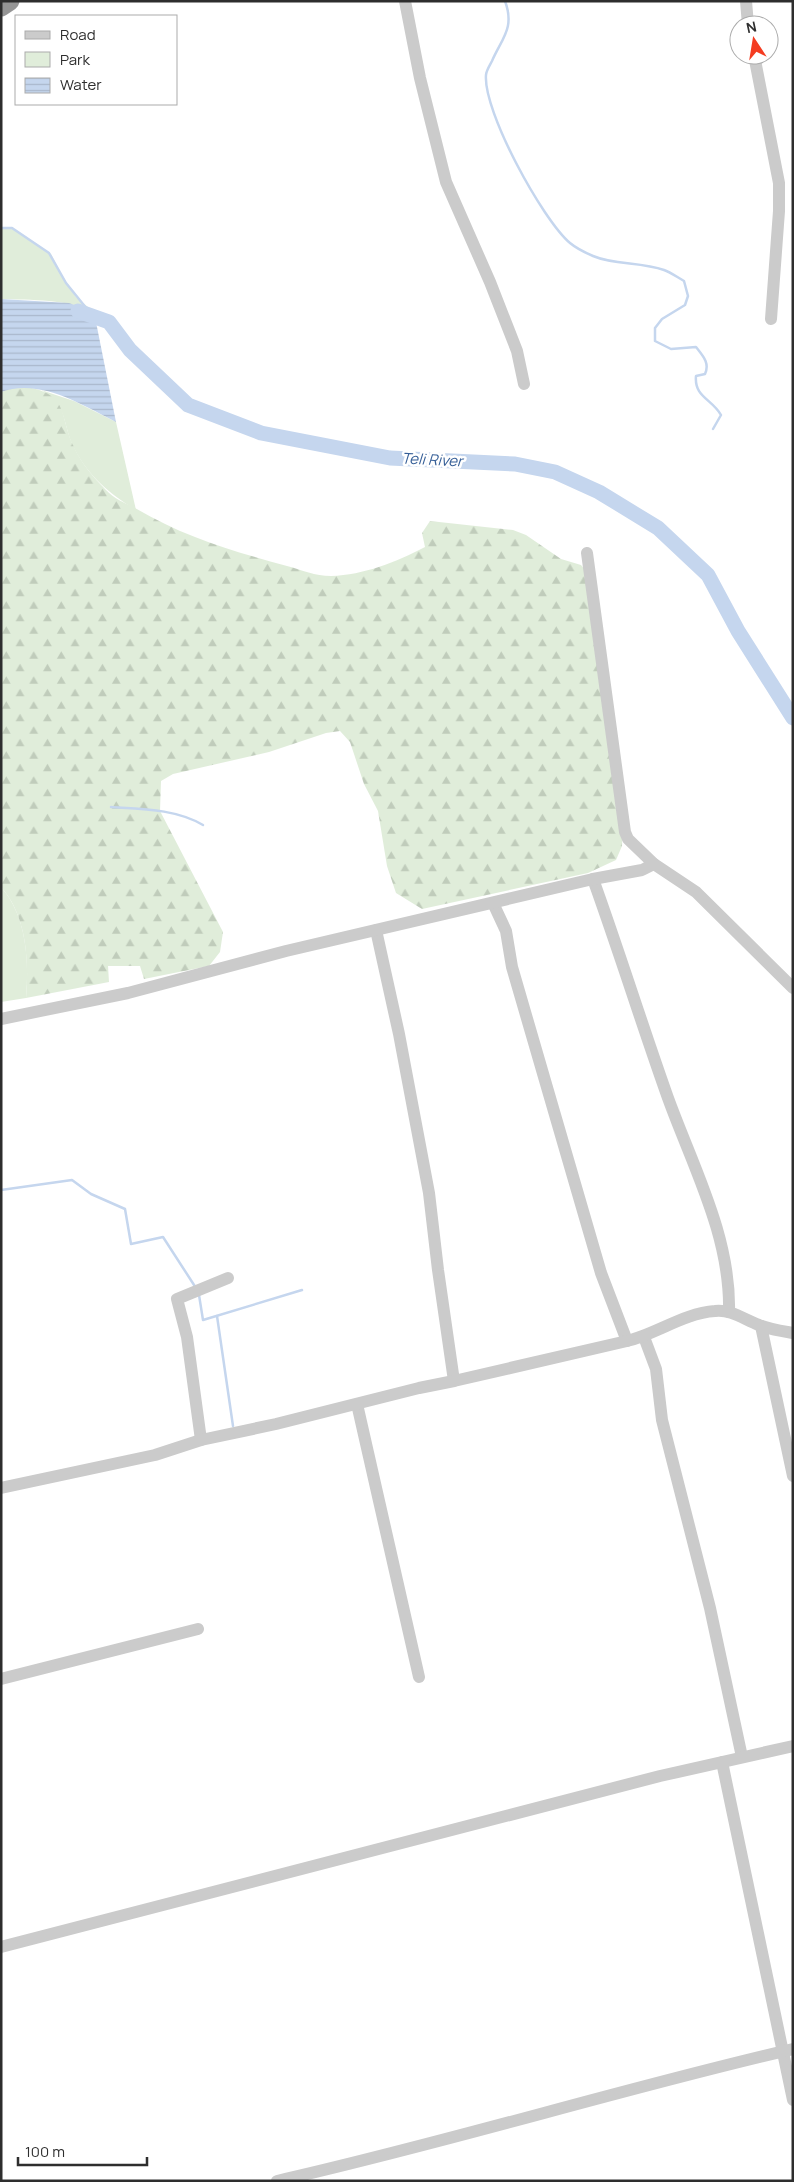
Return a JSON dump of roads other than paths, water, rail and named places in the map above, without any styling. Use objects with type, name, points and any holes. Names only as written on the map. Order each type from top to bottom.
[{"type":"highway","points":[[1,7],[10,1]]},
{"type":"street","points":[[405,1],[420,78],[446,182],[514,342],[524,384]]},
{"type":"street","points":[[746,1],[747,15]]},
{"type":"street","points":[[756,65],[779,183],[779,210],[771,319]]},
{"type":"street","points":[[586,553],[625,832],[628,839],[654,864],[696,892],[793,988]]},
{"type":"street","points":[[1,1019],[128,993],[286,951],[593,879],[642,870],[654,864]]},
{"type":"street","points":[[593,879],[668,1099],[696,1167],[713,1219],[730,1290],[729,1312]]},
{"type":"street","points":[[493,903],[506,932],[512,967],[601,1273],[627,1341]]},
{"type":"street","points":[[376,930],[399,1034],[429,1193],[454,1382]]},
{"type":"street","points":[[202,1440],[187,1337],[176,1299],[228,1278]]},
{"type":"street","points":[[1,1488],[155,1455],[202,1440],[644,1337],[674,1322],[714,1311],[729,1312],[761,1326],[793,1333]]},
{"type":"street","points":[[761,1326],[793,1476]]},
{"type":"street","points":[[644,1337],[656,1369],[662,1420],[710,1608],[742,1757]]},
{"type":"street","points":[[357,1404],[419,1677]]},
{"type":"street","points":[[1,1679],[198,1629]]},
{"type":"street","points":[[1,1947],[660,1776],[793,1746]]},
{"type":"street","points":[[722,1762],[788,2050],[793,2100]]},
{"type":"street","points":[[277,2181],[400,2152],[648,2085],[788,2050]]},
{"type":"water","points":[[1,299],[69,303],[94,312],[116,422],[75,401],[46,391],[31,388],[1,392]]},
{"type":"waterway","name":"Teli River","points":[[505,1],[508,10],[508,26],[486,75],[488,92],[494,113],[516,163],[545,212],[572,245],[601,259],[655,267],[684,281],[688,296],[685,305],[662,319],[655,328],[655,341],[671,349],[696,347],[703,357],[707,366],[705,374],[696,376],[696,383],[701,393],[721,415],[713,429]]},
{"type":"waterway","points":[[1,228],[12,228],[49,253],[66,283],[87,309]]},
{"type":"waterway","name":"Teli River","points":[[78,311],[109,322],[130,350],[188,405],[261,433],[390,458],[515,464],[555,472],[599,492],[658,528],[708,575],[738,631],[793,718]]},
{"type":"waterway","points":[[111,807],[147,809],[170,813],[203,825]]},
{"type":"waterway","points":[[1,1190],[72,1180],[91,1194],[125,1209],[131,1244],[163,1237],[196,1288]]},
{"type":"waterway","points":[[199,1295],[203,1320],[302,1290]]},
{"type":"waterway","points":[[217,1316],[233,1426]]}]
